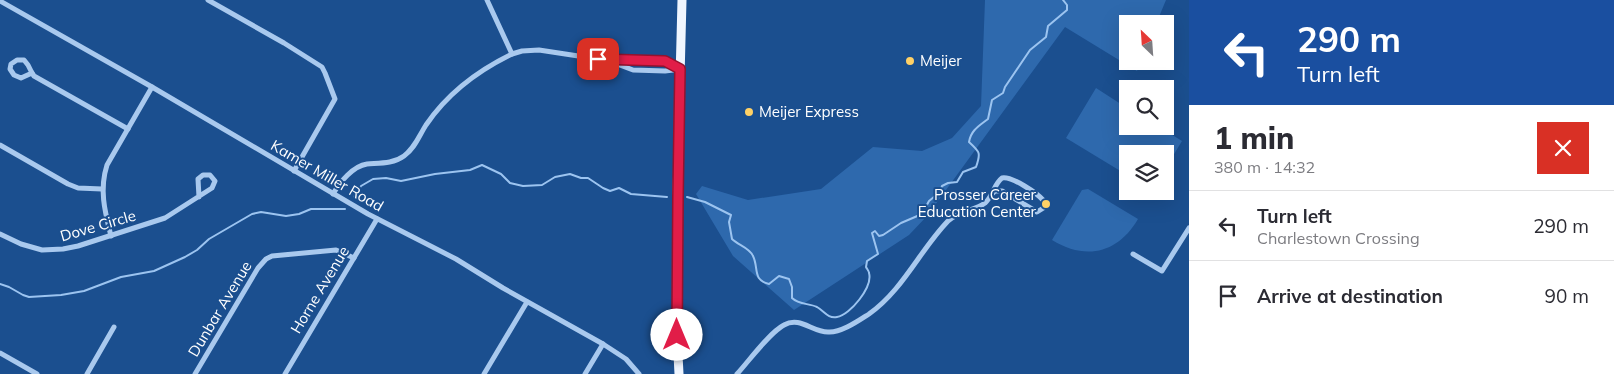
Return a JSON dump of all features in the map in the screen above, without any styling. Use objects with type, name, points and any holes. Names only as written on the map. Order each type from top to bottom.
[{"type":"main road","points":[[679,374],[677,335],[677,205],[682,0]]},
{"type":"street","points":[[208,0],[322,67],[335,99],[294,171]]},
{"type":"street","points":[[487,0],[512,54]]},
{"type":"street","name":"Kamer Miller Road","points":[[0,1],[152,87],[333,194],[377,219],[456,259],[527,302],[603,344],[626,359],[639,374]]},
{"type":"street","points":[[333,194],[346,178],[362,166],[395,161],[412,150],[427,124],[456,90],[512,54],[522,51],[539,50],[601,59],[665,61],[680,69]]},
{"type":"street","points":[[601,59],[632,70],[665,71],[680,69]]},
{"type":"street","points":[[32,74],[128,129]]},
{"type":"street","points":[[111,236],[104,210],[103,178],[107,165],[152,87]]},
{"type":"street","points":[[0,145],[68,184],[78,188],[102,189]]},
{"type":"street","name":"Dove Circle","points":[[0,234],[21,244],[49,250],[63,250],[158,221],[199,197],[212,188],[214,178],[210,175],[203,175],[198,179],[199,197]]},
{"type":"street","points":[[737,374],[766,341],[785,324],[799,322],[820,331],[830,332],[842,329],[868,314],[888,298],[950,220],[984,204],[995,191],[1002,191],[1037,212],[1045,207],[1042,198],[1008,177],[999,180],[991,195]]},
{"type":"street","name":"Horne Avenue","points":[[285,374],[377,219]]},
{"type":"street","points":[[1133,254],[1162,271],[1189,228]]},
{"type":"street","name":"Dunbar Avenue","points":[[195,374],[258,268],[266,259],[272,256],[336,250],[354,258]]},
{"type":"street","points":[[484,374],[527,302]]},
{"type":"street","points":[[87,374],[114,327]]},
{"type":"street","points":[[585,374],[603,344]]},
{"type":"street","points":[[0,353],[38,374]]},
{"type":"shaded area","points":[[985,0],[1166,0],[1160,15],[1119,15],[1119,60],[1065,27],[927,216],[909,235],[794,310],[733,256],[696,194],[702,186],[748,200],[821,189],[873,147],[922,151],[952,138],[981,106]]},
{"type":"shaded area","points":[[1096,88],[1119,103],[1119,135],[1172,135],[1182,141],[1174,154],[1174,145],[1119,145],[1119,170],[1066,138]]},
{"type":"shaded area","points":[[1088,189],[1138,219],[1121,240],[1111,246],[1089,252],[1065,247],[1052,240],[1082,190]]},
{"type":"waterway","points":[[687,197],[705,202],[731,215],[729,222],[732,239],[751,253],[755,260],[760,280],[769,284],[779,276],[789,279],[792,287],[792,298],[801,303],[817,307],[831,317],[842,315],[854,306],[868,286],[869,272],[866,267],[867,261],[878,254],[872,233],[875,231],[879,236],[883,235],[901,223],[922,214],[929,201],[940,192],[942,186],[957,182],[963,172],[976,167],[979,156],[969,142],[972,134],[988,119],[992,100],[1003,93],[1030,50],[1046,37],[1048,26],[1067,10],[1067,5],[1063,0]]},
{"type":"waterway","points":[[354,197],[361,186],[373,179],[386,178],[401,181],[435,174],[470,170],[482,165],[501,174],[510,183],[523,186],[542,185],[555,177],[570,174],[581,178],[588,178],[610,191],[619,188],[631,194],[667,197]]},
{"type":"waterway","points":[[0,284],[29,297],[84,291],[121,277],[154,271],[185,257],[197,250],[209,239],[252,214],[261,212],[286,216],[299,214],[311,209],[345,209]]},
{"type":"place","name":"Meijer","points":[[910,61]]},
{"type":"place","name":"Meijer Express","points":[[749,112]]},
{"type":"place","name":"Prosser Career Education Center","points":[[1046,204]]},
{"type":"route","points":[[598,59],[665,61],[680,69],[677,335]]}]
